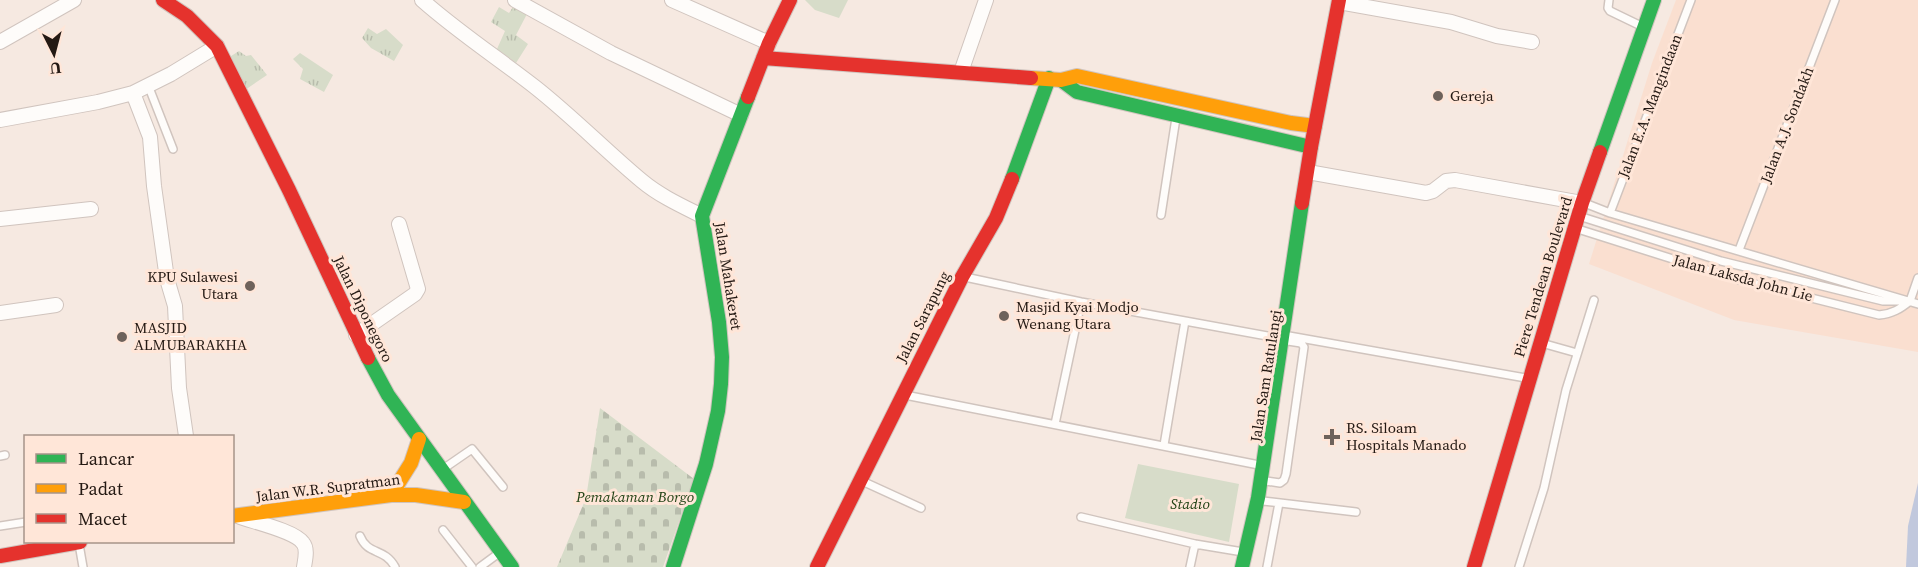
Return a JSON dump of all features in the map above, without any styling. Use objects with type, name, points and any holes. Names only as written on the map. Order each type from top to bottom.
[{"type":"main road","name":"Jalan Diponegoro","points":[[163,0],[187,16],[217,46],[289,190],[356,335],[388,395],[512,567]]},
{"type":"main road","name":"Jalan Mahakeret","points":[[673,567],[713,436],[722,381],[720,325],[704,243],[702,216],[769,43],[790,0]]},
{"type":"main road","name":"Piere Tendean Boulevard","points":[[1474,567],[1579,215],[1654,0]]},
{"type":"main road","name":"Jalan Sam Ratulangi","points":[[1246,562],[1286,339],[1311,147],[1339,1]]},
{"type":"main road","points":[[763,58],[1055,79],[1077,76],[1291,123],[1315,126]]},
{"type":"main road","points":[[1055,79],[1077,92],[1311,147]]},
{"type":"main road","name":"Jalan Sarapung","points":[[817,567],[962,277],[996,218],[1055,79]]},
{"type":"main road","points":[[1288,141],[1291,123]]},
{"type":"main road","points":[[391,495],[411,463],[419,439]]},
{"type":"main road","name":"Jalan Sam Ratulangi","points":[[1246,562],[1263,501],[1263,475]]},
{"type":"main road","name":"Jalan W.R. Supratman","points":[[235,516],[391,495],[416,495],[464,502]]},
{"type":"main road","points":[[0,556],[70,543]]},
{"type":"street","points":[[1,41],[74,0]]},
{"type":"street","points":[[422,0],[452,26],[543,93],[643,182],[702,216]]},
{"type":"street","points":[[515,0],[611,53],[741,115]]},
{"type":"street","points":[[672,0],[769,43]]},
{"type":"street","points":[[961,72],[986,0]]},
{"type":"street","points":[[1339,1],[1451,22],[1497,36],[1532,42]]},
{"type":"street","points":[[0,120],[98,102],[133,93],[171,74],[217,46]]},
{"type":"street","points":[[133,93],[150,137],[154,186],[167,279],[175,306],[179,388],[186,435]]},
{"type":"street","points":[[1308,172],[1426,193],[1433,191],[1446,181],[1469,181],[1579,215]]},
{"type":"street","points":[[0,219],[91,209]]},
{"type":"street","points":[[356,335],[416,294],[418,289],[399,224]]},
{"type":"street","points":[[0,313],[56,305]]},
{"type":"street","points":[[235,516],[294,536],[305,545],[304,567]]},
{"type":"lane","points":[[1609,0],[1610,12],[1644,28]]},
{"type":"lane","name":"Jalan E.A. Mangindaan","points":[[1610,213],[1691,0]]},
{"type":"lane","name":"Jalan A.J. Sondakh","points":[[1739,250],[1835,0]]},
{"type":"lane","points":[[148,85],[173,149]]},
{"type":"lane","points":[[1161,215],[1177,115]]},
{"type":"lane","name":"Jalan Laksda John Lie","points":[[1579,215],[1610,213],[1918,304]]},
{"type":"lane","name":"Jalan Laksda John Lie","points":[[1579,215],[1721,261],[1883,302],[1910,301]]},
{"type":"lane","name":"Jalan Laksda John Lie","points":[[1579,215],[1736,279],[1879,315],[1899,310],[1910,301]]},
{"type":"lane","points":[[962,277],[1081,302],[1286,339],[1529,378]]},
{"type":"lane","points":[[1910,301],[1918,278]]},
{"type":"lane","points":[[1520,567],[1544,488],[1566,390],[1594,300]]},
{"type":"lane","points":[[1055,424],[1081,302]]},
{"type":"lane","points":[[1164,446],[1185,321]]},
{"type":"lane","points":[[902,395],[1164,446],[1263,475],[1280,483],[1286,474],[1304,347],[1301,343],[1286,339]]},
{"type":"lane","points":[[1540,343],[1577,353]]},
{"type":"lane","points":[[441,471],[472,449],[503,487]]},
{"type":"lane","points":[[860,480],[921,508]]},
{"type":"lane","points":[[1263,501],[1356,512]]},
{"type":"lane","points":[[1268,567],[1279,503]]},
{"type":"lane","points":[[1081,517],[1196,544],[1246,562]]},
{"type":"lane","points":[[0,526],[24,522]]},
{"type":"lane","points":[[443,530],[472,567]]},
{"type":"lane","points":[[360,536],[365,545],[389,558],[394,567]]},
{"type":"lane","points":[[75,543],[83,567]]},
{"type":"lane","points":[[1190,567],[1196,544]]},
{"type":"lane","points":[[480,567],[501,552]]},
{"type":"shaded area","points":[[1676,0],[1918,0],[1918,352],[1734,320],[1589,264],[1652,63]]},
{"type":"green space","points":[[805,0],[848,0],[839,18],[815,10]]},
{"type":"green space","points":[[515,4],[527,14],[516,35],[528,44],[516,63],[497,49],[505,31],[491,22],[499,7],[509,13]]},
{"type":"green space","points":[[368,28],[377,34],[386,29],[403,45],[394,61],[371,48],[362,38]]},
{"type":"green space","points":[[239,51],[246,56],[251,55],[267,75],[245,90],[228,58]]},
{"type":"green space","points":[[300,53],[333,75],[324,92],[300,79],[303,69],[293,59]]},
{"type":"green space","name":"Pemakaman Borgo","points":[[600,408],[694,479],[663,567],[557,567],[586,498]]},
{"type":"green space","name":"Stadio","points":[[1138,464],[1239,484],[1229,542],[1125,518]]},
{"type":"water","points":[[1918,483],[1918,567],[1906,567],[1908,526]]},
{"type":"traffic: fast","points":[[1600,152],[1654,0]]},
{"type":"traffic: fast","points":[[1012,179],[1049,78]]},
{"type":"traffic: fast","points":[[1061,80],[1077,92],[1311,147]]},
{"type":"traffic: fast","points":[[673,567],[706,464],[718,411],[721,384],[722,357],[719,322],[702,216],[748,97]]},
{"type":"traffic: fast","points":[[1242,567],[1258,498],[1302,203]]},
{"type":"traffic: fast","points":[[368,358],[388,395],[512,567]]},
{"type":"traffic: slow","points":[[1031,78],[1061,80],[1077,76],[1291,123],[1315,126]]},
{"type":"traffic: slow","points":[[391,495],[411,463],[419,439]]},
{"type":"traffic: slow","points":[[234,516],[391,495],[416,495],[464,502]]},
{"type":"traffic: jam","points":[[163,0],[187,16],[217,46],[289,190],[368,358]]},
{"type":"traffic: jam","points":[[748,97],[769,43],[790,0]]},
{"type":"traffic: jam","points":[[1302,203],[1339,0]]},
{"type":"traffic: jam","points":[[763,58],[1031,78]]},
{"type":"traffic: jam","points":[[1474,567],[1582,203],[1600,152]]},
{"type":"traffic: jam","points":[[817,567],[962,277],[996,218],[1012,179]]},
{"type":"traffic: jam","points":[[0,556],[74,543]]},
{"type":"place","name":"Gereja","points":[[1438,96]]},
{"type":"place","name":"KPU Sulawesi Utara","points":[[250,286]]},
{"type":"place","name":"Masjid Kyai Modjo Wenang Utara","points":[[1004,316]]},
{"type":"place","name":"MASJID ALMUBARAKHA","points":[[122,337]]},
{"type":"place","name":"RS. Siloam Hospitals Manado","points":[[1332,437]]}]
